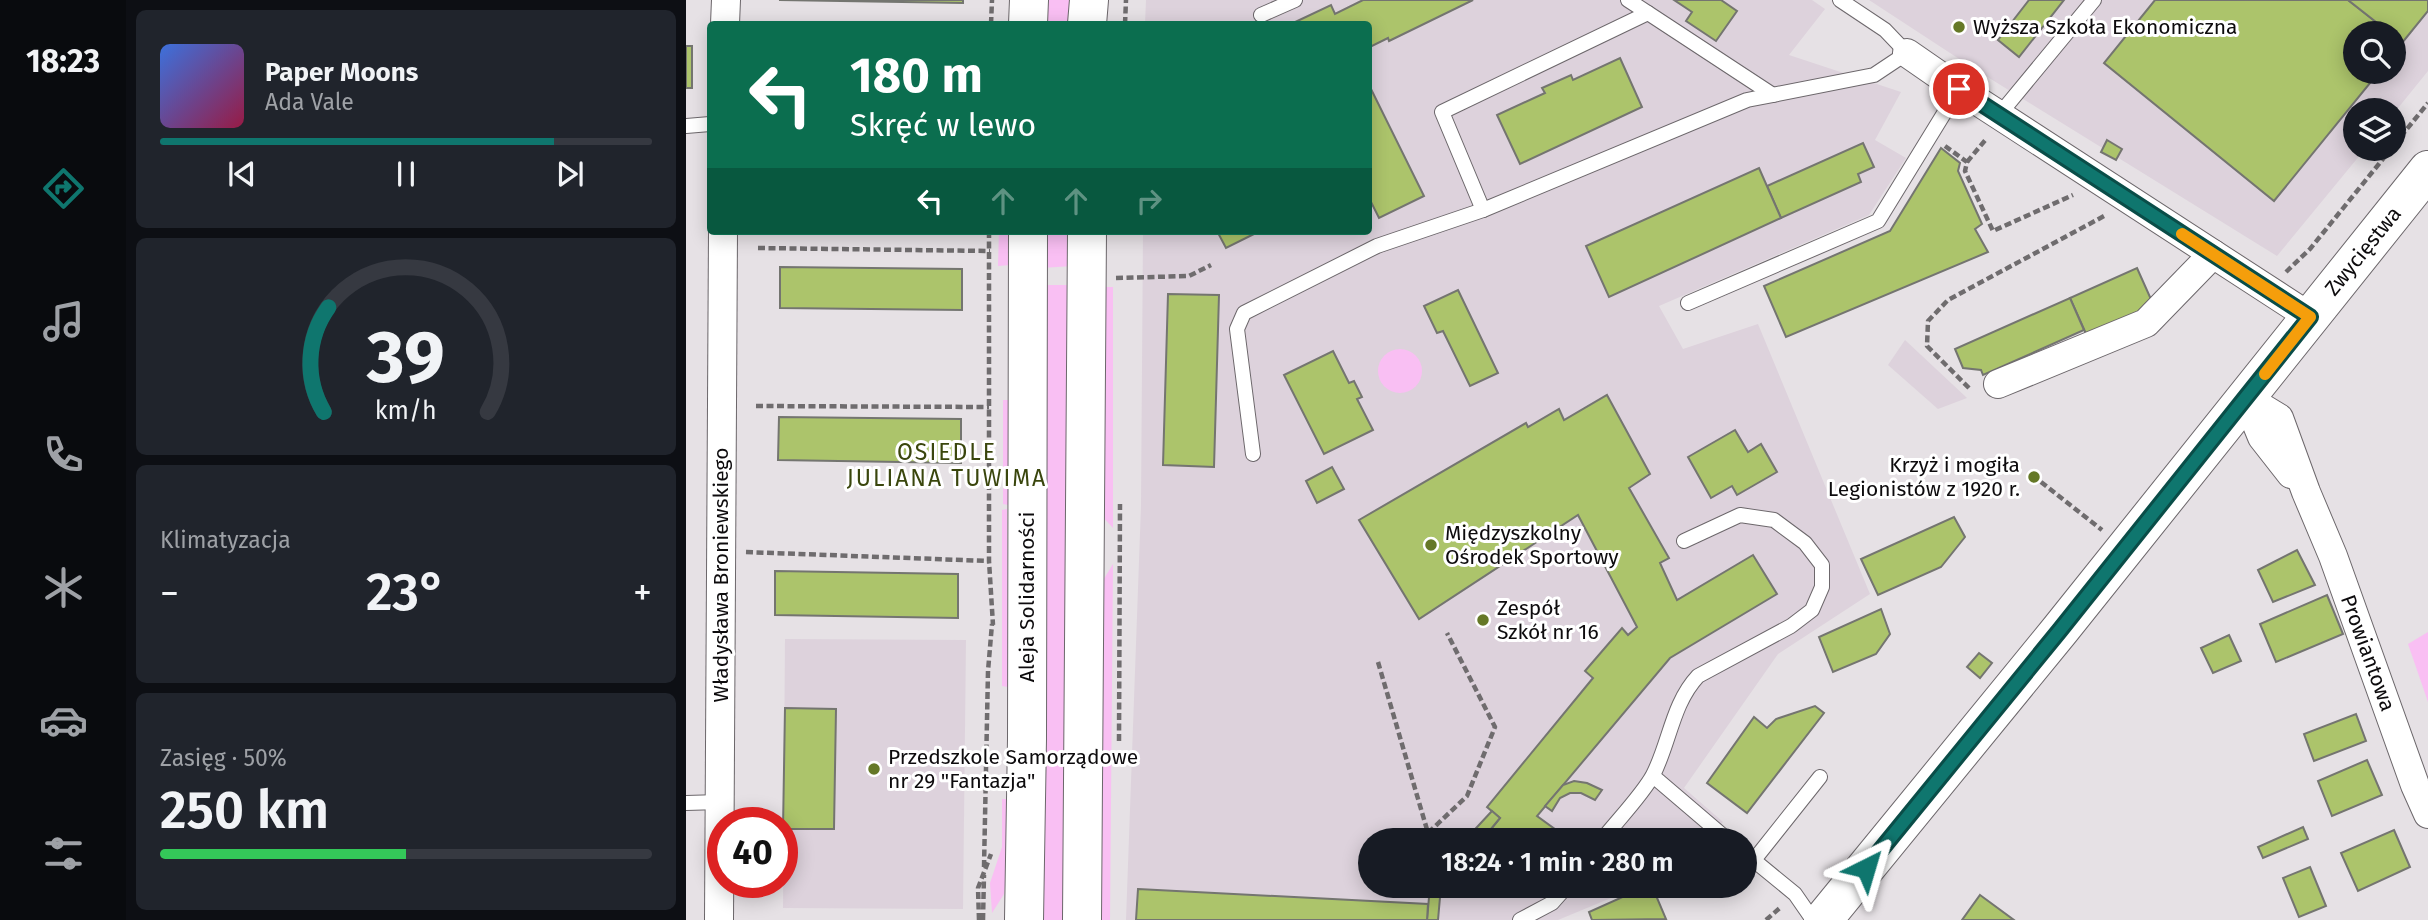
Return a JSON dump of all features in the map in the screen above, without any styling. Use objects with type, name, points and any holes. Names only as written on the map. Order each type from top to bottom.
[{"type":"main road","points":[[1028,21],[1029,0]]},
{"type":"main road","points":[[1087,21],[1089,0]]},
{"type":"main road","name":"Zwycięstwa","points":[[1823,920],[2060,630],[2428,170]]},
{"type":"main road","name":"Aleja Solidarności","points":[[1020,917],[1027,712],[1028,235]]},
{"type":"main road","points":[[1082,920],[1087,235]]},
{"type":"street","points":[[725,21],[726,0]]},
{"type":"street","points":[[1907,53],[2310,317]]},
{"type":"street","name":"Władysława Broniewskiego","points":[[719,920],[723,235]]},
{"type":"street","points":[[1998,384],[2146,323],[2213,254]]},
{"type":"street","name":"Prowiantowa","points":[[2246,398],[2279,418],[2333,556],[2414,785],[2428,814]]},
{"type":"lane","points":[[1261,15],[1295,0]]},
{"type":"lane","points":[[1628,0],[1773,95]]},
{"type":"lane","points":[[1253,454],[1237,329],[1238,321],[1244,313],[1377,246],[1483,210],[1747,100],[1874,75],[1907,53],[1885,30],[1840,0]]},
{"type":"lane","points":[[1999,115],[2094,0]]},
{"type":"lane","points":[[1483,210],[1442,112],[1648,13]]},
{"type":"lane","points":[[1688,303],[1878,221],[1959,89]]},
{"type":"lane","points":[[686,125],[707,124]]},
{"type":"lane","points":[[1612,828],[1653,776],[1676,710],[1688,687],[1698,676],[1791,626],[1812,610],[1822,587],[1822,565],[1805,543],[1774,520],[1740,515],[1684,541]]},
{"type":"lane","points":[[1653,776],[1714,828]]},
{"type":"lane","points":[[1757,848],[1819,777]]},
{"type":"lane","points":[[686,803],[720,802]]},
{"type":"lane","points":[[1757,863],[1795,894],[1813,920]]},
{"type":"lane","points":[[1520,920],[1552,903],[1556,898]]},
{"type":"path","points":[[991,21],[992,0]]},
{"type":"path","points":[[1125,21],[1126,0]]},
{"type":"path","points":[[2406,130],[2428,103]]},
{"type":"path","points":[[1930,136],[1967,162]]},
{"type":"path","points":[[1974,154],[1967,162],[1965,171],[1993,231],[2078,192],[2098,179]]},
{"type":"path","points":[[1969,388],[1927,346],[1928,321],[1948,300],[2131,201]]},
{"type":"path","points":[[989,235],[989,561],[992,623]]},
{"type":"path","points":[[758,248],[990,251]]},
{"type":"path","points":[[1121,278],[1189,276],[1211,265]]},
{"type":"path","points":[[755,406],[989,407]]},
{"type":"path","points":[[2041,482],[2106,533]]},
{"type":"path","points":[[749,552],[989,561]]},
{"type":"path","points":[[1377,662],[1428,833],[1467,796],[1495,727],[1447,633]]},
{"type":"shaded area","points":[[1046,0],[1075,0],[1075,21],[1045,21]]},
{"type":"shaded area","points":[[1146,0],[1812,0],[1825,9],[1789,55],[1901,92],[1875,140],[1906,158],[1869,215],[1659,306],[1683,349],[1758,324],[1870,594],[1778,654],[1684,788],[1723,822],[1718,828],[1358,828],[1358,898],[1611,898],[1558,920],[1126,920],[1141,506],[1143,235],[1372,235],[1372,21],[1145,21]]},
{"type":"shaded area","points":[[1869,0],[2428,0],[2428,71],[2406,98],[2343,98],[2343,161],[2355,161],[2277,256],[1973,68]]},
{"type":"shaded area","points":[[999,235],[1011,235],[1011,265],[998,266]]},
{"type":"shaded area","points":[[1041,235],[1073,235],[1073,266],[1041,268]]},
{"type":"shaded area","points":[[1040,285],[1071,285],[1069,920],[1039,920]]},
{"type":"shaded area","points":[[1102,287],[1113,287],[1113,528],[1100,514]]},
{"type":"shaded area","points":[[1905,340],[1967,398],[1938,409],[1888,365]]},
{"type":"shaded area","points":[[1400,349],[1415,356],[1422,371],[1415,386],[1400,393],[1385,386],[1378,371],[1385,356]]},
{"type":"shaded area","points":[[1003,400],[1011,400],[1008,505],[1003,504]]},
{"type":"shaded area","points":[[1007,509],[1008,687],[1002,686],[1002,510]]},
{"type":"shaded area","points":[[1113,564],[1110,920],[1100,920],[1102,582]]},
{"type":"shaded area","points":[[2428,632],[2428,702],[2408,644]]},
{"type":"shaded area","name":"Przedszkole Samorządowe nr 29 \"Fantazja\"","points":[[785,639],[966,640],[963,909],[783,908],[783,898],[798,898],[798,807],[784,807]]},
{"type":"shaded area","points":[[1002,799],[1006,799],[1007,869],[1004,894],[992,913],[990,883],[1002,847]]},
{"type":"building","points":[[779,0],[963,0],[963,3]]},
{"type":"building","points":[[1363,0],[1473,0],[1389,41],[1388,38],[1372,46],[1372,21],[1297,21],[1331,5],[1335,14]]},
{"type":"building","points":[[1674,0],[1721,0],[1737,11],[1716,41],[1686,21],[1692,12]]},
{"type":"building","points":[[2029,0],[2064,0],[2019,57],[1998,40]]},
{"type":"building","points":[[2155,0],[2348,0],[2375,21],[2343,21],[2343,84],[2369,84],[2358,98],[2343,98],[2343,116],[2274,201],[2104,63]]},
{"type":"building","points":[[2348,0],[2428,0],[2428,11],[2406,38],[2406,21],[2375,21]]},
{"type":"building","points":[[686,46],[692,46],[692,88],[686,88]]},
{"type":"building","points":[[1620,58],[1642,107],[1520,164],[1497,115],[1545,93],[1542,88],[1571,75],[1573,80]]},
{"type":"building","points":[[1372,91],[1424,196],[1379,218],[1372,204]]},
{"type":"building","points":[[2107,140],[2122,149],[2116,160],[2101,152]]},
{"type":"building","points":[[1863,143],[1874,167],[1858,174],[1861,182],[1781,218],[1767,186]]},
{"type":"building","points":[[1941,148],[1960,163],[1958,171],[1982,224],[1975,229],[1988,252],[1786,337],[1764,286],[1890,231]]},
{"type":"building","points":[[1759,168],[1781,218],[1609,297],[1586,246]]},
{"type":"building","points":[[1219,235],[1252,235],[1226,248]]},
{"type":"building","points":[[780,267],[962,269],[962,310],[780,308]]},
{"type":"building","points":[[2137,268],[2154,306],[2087,336],[2070,298]]},
{"type":"building","points":[[1458,290],[1498,373],[1470,386],[1443,331],[1437,333],[1424,306]]},
{"type":"building","points":[[1168,294],[1219,295],[1214,467],[1163,465]]},
{"type":"building","points":[[2070,298],[2084,330],[1983,375],[1981,370],[1963,368],[1955,349]]},
{"type":"building","points":[[1333,351],[1349,383],[1354,381],[1362,397],[1357,399],[1373,430],[1324,454],[1284,375]]},
{"type":"building","points":[[1607,395],[1650,474],[1629,488],[1669,558],[1660,563],[1677,600],[1753,555],[1777,594],[1670,658],[1537,816],[1554,828],[1492,828],[1500,818],[1487,807],[1593,678],[1585,671],[1622,628],[1628,635],[1637,627],[1578,515],[1419,619],[1359,520],[1526,423],[1528,427],[1559,409],[1564,420]]},
{"type":"building","points":[[779,417],[961,419],[961,463],[778,460]]},
{"type":"building","points":[[1735,430],[1748,452],[1761,444],[1777,472],[1737,495],[1732,486],[1711,498],[1688,457]]},
{"type":"building","points":[[1332,467],[1344,489],[1317,503],[1306,481]]},
{"type":"building","points":[[1954,517],[1965,537],[1941,567],[1878,595],[1861,559]]},
{"type":"building","points":[[2297,550],[2315,585],[2273,602],[2258,570]]},
{"type":"building","points":[[775,571],[958,574],[958,618],[775,615]]},
{"type":"building","points":[[2327,595],[2343,634],[2276,662],[2260,624]]},
{"type":"building","points":[[1881,609],[1890,634],[1876,654],[1833,672],[1819,637]]},
{"type":"building","points":[[2229,635],[2241,661],[2213,673],[2201,648]]},
{"type":"building","points":[[1979,653],[1992,663],[1980,678],[1967,667]]},
{"type":"building","points":[[1815,706],[1824,713],[1747,813],[1707,783],[1754,717],[1767,728],[1776,719]]},
{"type":"building","points":[[785,708],[836,709],[834,829],[798,829],[798,807],[783,807]]},
{"type":"building","points":[[2356,714],[2366,741],[2314,761],[2304,734]]},
{"type":"building","points":[[2367,760],[2382,795],[2332,816],[2318,781]]},
{"type":"building","points":[[1574,781],[1602,790],[1595,800],[1581,793],[1570,793],[1560,798],[1552,811],[1545,806],[1563,785]]},
{"type":"building","points":[[1492,811],[1500,818],[1492,828],[1476,828]]},
{"type":"building","points":[[2303,827],[2308,839],[2263,858],[2258,847]]},
{"type":"building","points":[[2394,830],[2410,867],[2358,891],[2341,853]]},
{"type":"building","points":[[2310,867],[2326,906],[2299,917],[2283,878]]},
{"type":"building","points":[[1138,889],[1428,904],[1427,920],[1136,920]]},
{"type":"building","points":[[1980,895],[2014,920],[1962,920]]},
{"type":"building","points":[[1429,898],[1440,898],[1438,920],[1427,920]]},
{"type":"building","points":[[1620,898],[1657,898],[1666,919],[1592,920],[1589,912]]},
{"type":"slow traffic","points":[[2182,234],[2310,317],[2265,374]]},
{"type":"place","name":"Wyższa Szkoła Ekonomiczna","points":[[1959,27]]},
{"type":"place","name":"Krzyż i mogiła Legionistów z 1920 r.","points":[[2034,477]]},
{"type":"place","name":"Międzyszkolny Ośrodek Sportowy","points":[[1431,545]]},
{"type":"place","name":"Zespół Szkół nr 16","points":[[1483,620]]},
{"type":"place","name":"Przedszkole Samorządowe nr 29 \"Fantazja\"","points":[[874,769]]},
{"type":"district","name":"OSIEDLE JULIANA TUWIMA","points":[[947,465]]},
{"type":"route","points":[[1866,868],[2310,317],[1959,89]]}]
